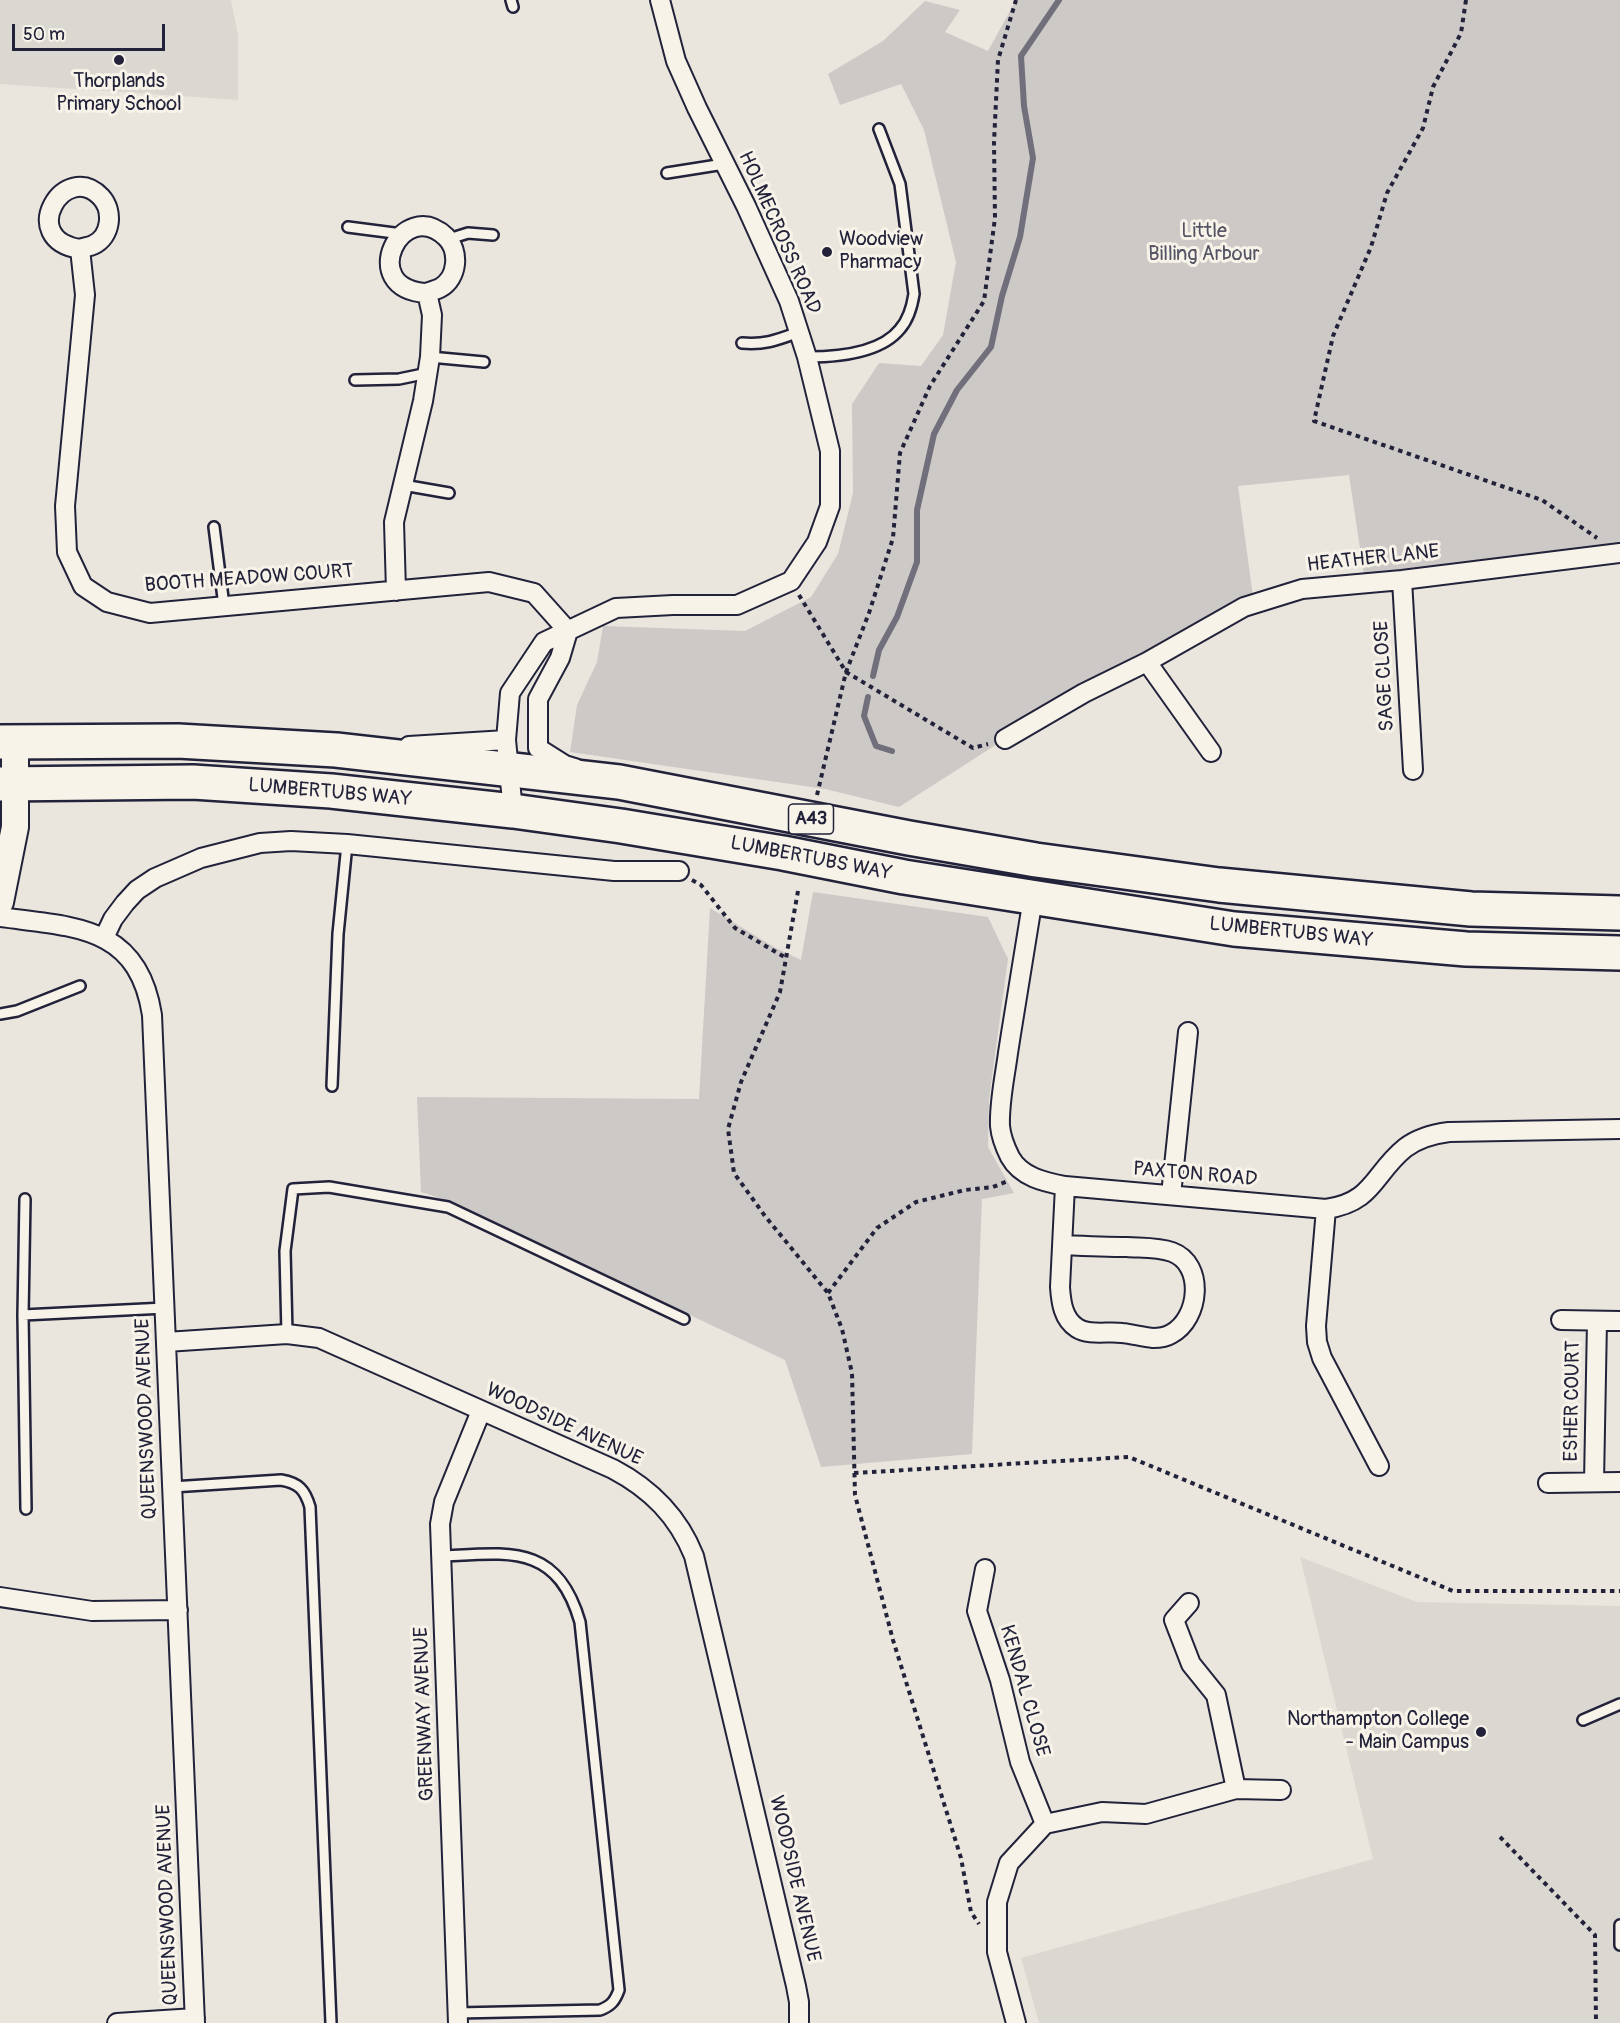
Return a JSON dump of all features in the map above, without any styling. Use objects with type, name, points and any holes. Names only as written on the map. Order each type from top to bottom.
[{"type":"highway","name":"LUMBERTUBS WAY","points":[[8,742],[178,741],[336,750],[506,754],[619,782],[1024,858],[1219,885],[1471,909],[1620,913]]},
{"type":"highway","name":"LUMBERTUBS WAY","points":[[8,783],[194,782],[331,791],[513,811],[771,851],[904,877],[1234,928],[1466,949],[1620,953]]},
{"type":"street","name":"HOLMECROSS ROAD","points":[[660,0],[676,61],[789,301],[807,357],[830,451],[830,506],[817,542],[791,581]]},
{"type":"street","points":[[430,227],[440,231],[449,239],[454,250],[454,270],[449,280],[440,288],[427,293],[415,292],[404,288],[396,280],[389,265],[390,253],[394,242],[402,234],[412,228],[430,227]]},
{"type":"street","name":"BOOTH MEADOW COURT","points":[[80,249],[85,295],[65,506],[67,552],[83,586],[107,602],[150,613],[489,582],[534,593],[568,631]]},
{"type":"street","points":[[396,591],[394,522],[429,365],[432,315],[427,293]]},
{"type":"street","name":"HEATHER LANE","points":[[1005,740],[1083,693],[1147,662],[1244,607],[1302,589],[1620,553]]},
{"type":"street","name":"SAGE CLOSE","points":[[1402,579],[1413,770]]},
{"type":"street","points":[[513,811],[506,754],[510,693],[544,642],[616,608],[673,604],[737,604],[791,581]]},
{"type":"street","points":[[568,631],[560,658],[538,699],[538,748],[565,765],[619,782]]},
{"type":"street","points":[[1147,662],[1211,753]]},
{"type":"street","points":[[0,902],[15,827],[8,783],[8,742]]},
{"type":"street","points":[[104,938],[113,919],[137,890],[155,878],[201,858],[260,843],[291,841],[347,844],[614,871],[679,871]]},
{"type":"street","points":[[1025,1173],[1011,1158],[1000,1127],[1016,1001],[1034,897]]},
{"type":"street","name":"QUEENSWOOD AVENUE","points":[[0,917],[75,927],[104,938],[125,954],[136,967],[149,997],[152,1015],[195,2020]]},
{"type":"street","points":[[1171,1195],[1188,1032]]},
{"type":"street","name":"PAXTON ROAD","points":[[1025,1173],[1047,1183],[1065,1186],[1326,1209],[1342,1207],[1366,1194],[1406,1148],[1431,1134],[1620,1129]]},
{"type":"street","points":[[1063,1245],[1151,1248],[1175,1253],[1185,1259],[1194,1277],[1193,1299],[1188,1318],[1172,1334],[1155,1338],[1077,1329],[1064,1311],[1061,1300],[1065,1186]]},
{"type":"street","points":[[1326,1209],[1316,1326],[1317,1342],[1322,1358],[1379,1466]]},
{"type":"street","name":"ESHER COURT","points":[[1561,1320],[1620,1322]]},
{"type":"street","name":"ESHER COURT","points":[[1594,1482],[1597,1321]]},
{"type":"street","name":"WOODSIDE AVENUE","points":[[166,1342],[287,1334],[319,1338],[628,1477],[657,1499],[678,1523],[687,1539],[697,1568],[796,1986],[799,2023]]},
{"type":"street","name":"GREENWAY AVENUE","points":[[458,2018],[440,1524],[444,1502],[481,1411]]},
{"type":"street","name":"ESHER COURT","points":[[1548,1483],[1620,1482]]},
{"type":"street","name":"KENDAL CLOSE","points":[[985,1569],[977,1611],[1000,1680],[1020,1762],[1045,1824]]},
{"type":"street","points":[[0,1597],[92,1611],[178,1610]]},
{"type":"street","points":[[1189,1604],[1174,1620],[1191,1664],[1216,1695],[1236,1789]]},
{"type":"street","points":[[1016,2023],[997,1952],[997,1902],[1009,1863],[1045,1824],[1102,1812],[1146,1814],[1236,1789],[1281,1790]]},
{"type":"street","points":[[117,2023],[195,2020]]},
{"type":"lane","points":[[807,357],[839,355],[886,342],[901,329],[911,310],[914,294],[900,184],[879,129]]},
{"type":"lane","points":[[667,173],[724,164]]},
{"type":"lane","points":[[348,227],[402,234]]},
{"type":"lane","points":[[449,239],[468,233],[493,235]]},
{"type":"lane","points":[[742,343],[766,343],[799,332]]},
{"type":"lane","points":[[355,380],[399,379],[429,365],[484,362]]},
{"type":"lane","points":[[403,485],[449,493]]},
{"type":"lane","points":[[214,527],[224,606]]},
{"type":"lane","points":[[332,1086],[339,934],[347,844]]},
{"type":"lane","points":[[0,1014],[17,1011],[80,986]]},
{"type":"lane","points":[[287,1334],[285,1251],[292,1190],[329,1187],[448,1207],[684,1319]]},
{"type":"lane","points":[[25,1199],[23,1315],[26,1509]]},
{"type":"lane","points":[[23,1315],[165,1308]]},
{"type":"lane","points":[[172,1486],[281,1480],[292,1481],[307,1494],[310,1507],[331,2023]]},
{"type":"lane","points":[[442,1556],[500,1553],[531,1558],[546,1567],[567,1587],[575,1605],[580,1622],[619,1990],[610,2006],[600,2010],[458,2018]]},
{"type":"lane","points":[[1583,1720],[1620,1704]]},
{"type":"lane","points":[[1620,1925],[1620,1945]]},
{"type":"path","points":[[817,795],[846,672],[869,613],[892,538],[900,453],[930,386],[984,301],[995,218],[994,142],[998,60],[1016,0]]},
{"type":"path","points":[[1466,0],[1461,33],[1433,87],[1423,128],[1387,193],[1371,247],[1333,336],[1314,422],[1542,500],[1620,553]]},
{"type":"path","points":[[791,581],[846,672],[973,748],[1005,740]]},
{"type":"path","points":[[679,871],[701,885],[735,928],[786,958]]},
{"type":"path","points":[[798,891],[780,992],[741,1082],[728,1129],[734,1173],[765,1216],[828,1293],[842,1329],[852,1373],[855,1495],[893,1640],[961,1858],[971,1912],[997,1952]]},
{"type":"path","points":[[828,1293],[877,1228],[916,1202],[965,1190],[993,1187],[1025,1173]]},
{"type":"path","points":[[854,1473],[1129,1457],[1453,1591],[1620,1591]]},
{"type":"path","points":[[1500,1837],[1595,1935],[1596,2023]]},
{"type":"shaded area","name":"Thorplands Primary School","points":[[0,0],[231,0],[238,35],[238,100],[0,84]]},
{"type":"shaded area","name":"Northampton College - Main Campus","points":[[1300,1557],[1417,1602],[1620,1606],[1620,2023],[1039,2023],[1021,1958],[1373,1859]]},
{"type":"green space","name":"Little Billing Arbour","points":[[1016,0],[1620,0],[1620,552],[1365,582],[1349,475],[1238,486],[1254,604],[1058,705],[899,807],[825,789],[570,752],[577,705],[597,662],[603,626],[745,631],[811,597],[838,554],[853,493],[852,404],[879,363],[921,366],[943,335],[956,262],[924,130],[901,84],[840,105],[828,74],[883,41],[925,1],[960,10],[945,32],[988,51]]},
{"type":"green space","points":[[813,892],[988,917],[1008,959],[989,1099],[988,1147],[1014,1193],[982,1199],[972,1454],[821,1467],[785,1360],[449,1201],[421,1192],[417,1097],[699,1099],[710,908],[774,947],[801,960]]},
{"type":"waterway","points":[[873,676],[879,650],[897,617],[917,562],[917,510],[934,434],[957,390],[991,347],[1002,296],[1020,237],[1033,158],[1024,106],[1021,56],[1059,0]]},
{"type":"waterway","points":[[868,697],[864,716],[876,746],[892,751]]},
{"type":"place","name":"Thorplands Primary School","points":[[119,60]]},
{"type":"place","name":"Woodview Pharmacy","points":[[827,252]]},
{"type":"place","name":"Northampton College - Main Campus","points":[[1481,1732]]}]
